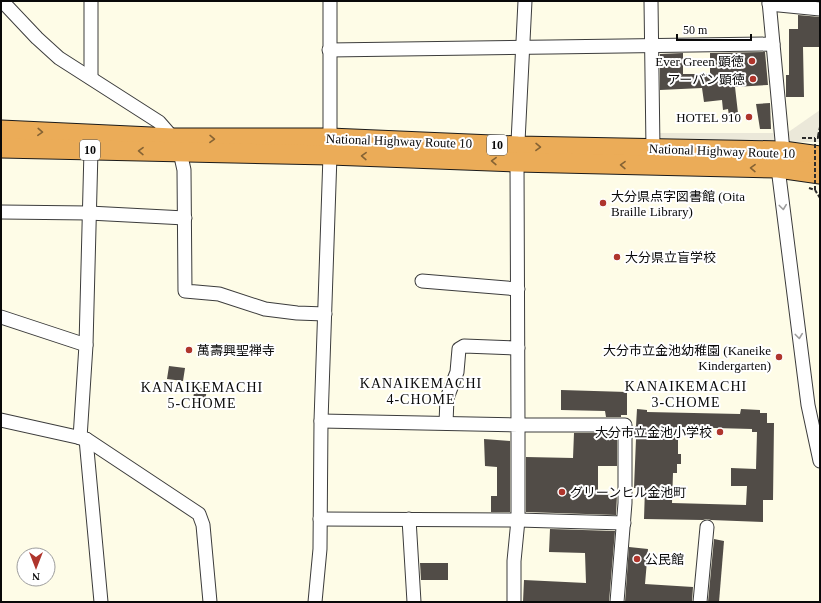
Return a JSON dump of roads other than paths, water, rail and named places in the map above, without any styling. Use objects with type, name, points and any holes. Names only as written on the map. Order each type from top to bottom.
[{"type":"highway","name":"National Highway Route 10","points":[[1,130],[176,145]]},
{"type":"highway","name":"National Highway Route 10","points":[[1,148],[91,150],[176,145],[330,146],[518,154],[781,160],[820,156]]},
{"type":"highway","name":"National Highway Route 10","points":[[518,154],[653,149],[781,160],[817,182]]},
{"type":"street","points":[[2,1],[37,38],[59,58],[159,122],[176,145],[184,170],[184,291],[218,294],[265,309],[297,313],[325,314]]},
{"type":"street","points":[[91,1],[91,78]]},
{"type":"street","points":[[315,602],[320,549],[321,421],[330,146],[330,1]]},
{"type":"street","points":[[514,602],[514,561],[518,520],[518,154],[525,1]]},
{"type":"street","points":[[651,1],[653,149]]},
{"type":"street","points":[[820,9],[769,2],[781,160],[814,405],[820,462]]},
{"type":"street","points":[[329,50],[652,47],[773,44]]},
{"type":"street","points":[[91,150],[83,438],[102,602]]},
{"type":"street","points":[[1,212],[89,213],[184,218]]},
{"type":"street","points":[[422,281],[518,289]]},
{"type":"street","points":[[1,317],[86,345]]},
{"type":"street","points":[[446,423],[447,398],[458,372],[459,349],[464,346],[518,348]]},
{"type":"street","points":[[1,420],[83,438],[199,514],[203,525],[210,602]]},
{"type":"street","points":[[321,421],[518,425],[625,425],[625,503],[618,602]]},
{"type":"street","points":[[320,519],[518,520],[624,523]]},
{"type":"street","points":[[409,519],[414,602]]},
{"type":"street","points":[[700,602],[707,527]]},
{"type":"place","name":"Ever Green 顕徳","points":[[752,61]]},
{"type":"place","name":"アーバン顕徳","points":[[753,79]]},
{"type":"place","name":"HOTEL 910","points":[[749,117]]},
{"type":"place","name":"大分県点字図書館 (Oita Braille Library)","points":[[603,203]]},
{"type":"place","name":"大分県立盲学校","points":[[617,257]]},
{"type":"place","name":"萬壽興聖禅寺","points":[[189,350]]},
{"type":"place","name":"大分市立金池幼稚園 (Kaneike Kindergarten)","points":[[779,357]]},
{"type":"place","name":"大分市立金池小学校","points":[[720,432]]},
{"type":"place","name":"グリーンヒル金池町","points":[[562,492]]},
{"type":"place","name":"公民館","points":[[637,559]]},
{"type":"district","name":"KANAIKEMACHI 4-CHOME","points":[[421,392]]},
{"type":"district","name":"KANAIKEMACHI 3-CHOME","points":[[686,394]]},
{"type":"district","name":"KANAIKEMACHI 5-CHOME","points":[[202,396]]}]
